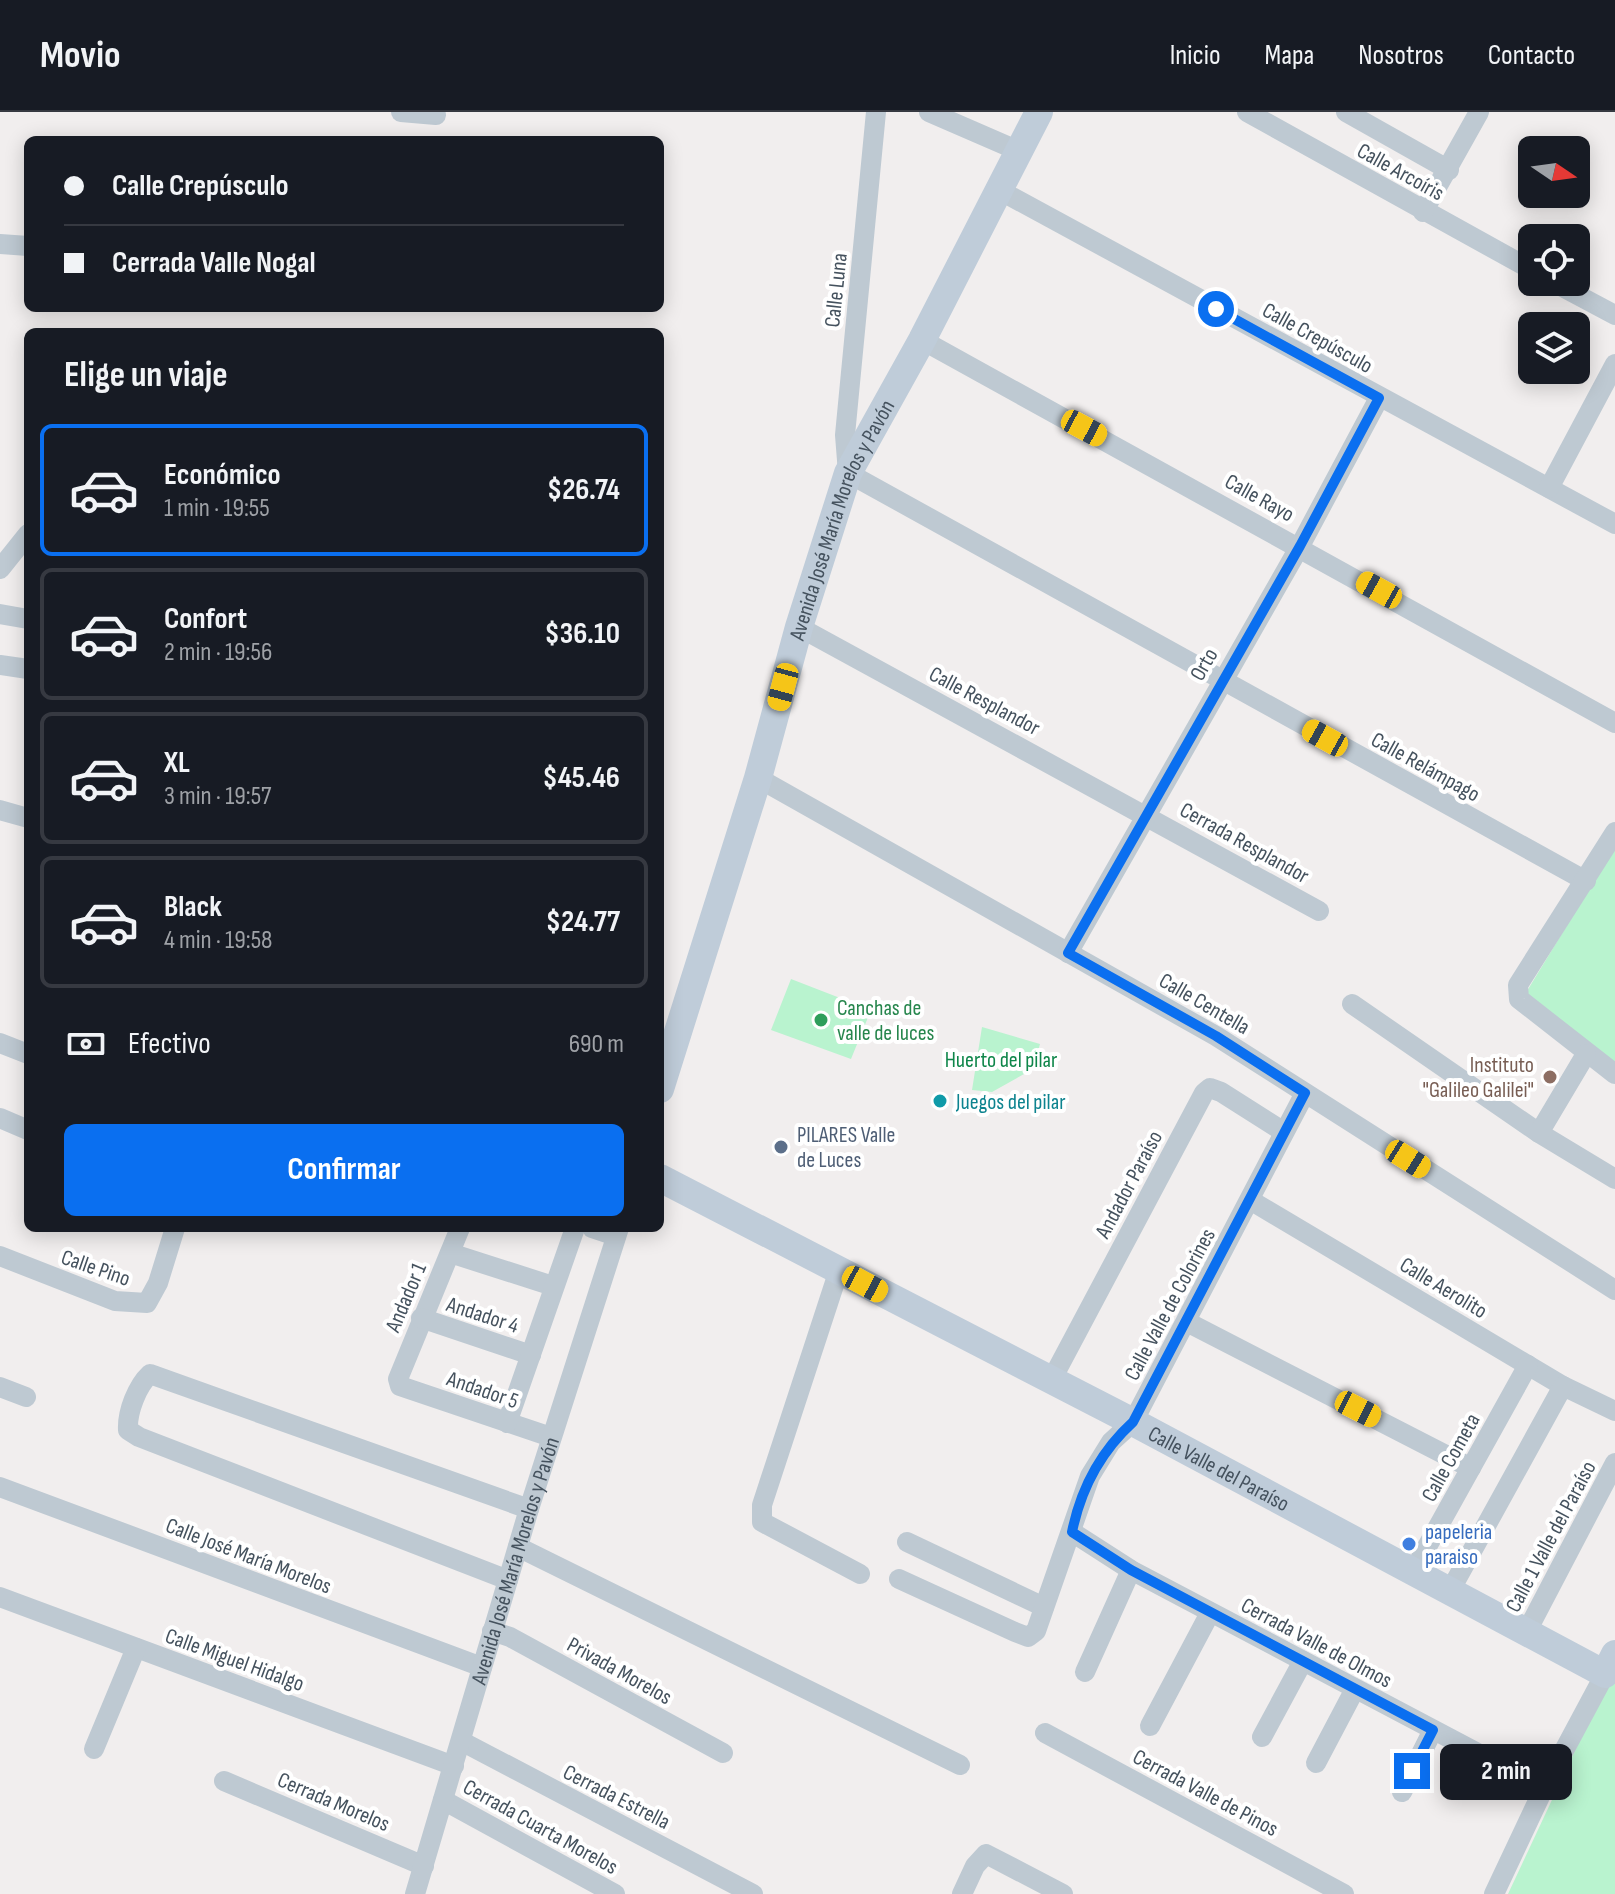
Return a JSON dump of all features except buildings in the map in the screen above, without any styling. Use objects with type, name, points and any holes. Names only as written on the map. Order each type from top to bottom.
[{"type":"street","points":[[401,112],[436,115]]},
{"type":"street","name":"Calle Luna","points":[[848,473],[845,435],[876,112]]},
{"type":"street","points":[[929,112],[1019,151]]},
{"type":"street","name":"Avenida José María Morelos y Pavón","points":[[664,1076],[758,778],[799,627],[848,473],[922,340],[1039,112]]},
{"type":"street","name":"Calle Arcoíris","points":[[1247,112],[1518,263]]},
{"type":"street","points":[[1346,112],[1449,170]]},
{"type":"street","points":[[1423,212],[1479,112]]},
{"type":"street","name":"Calle Crepúsculo","points":[[999,190],[1615,524]]},
{"type":"street","points":[[0,244],[24,246]]},
{"type":"street","points":[[1579,296],[1615,315]]},
{"type":"street","name":"Calle Rayo","points":[[922,340],[1300,546],[1615,723]]},
{"type":"street","points":[[1549,488],[1615,364]]},
{"type":"street","name":"Orto","points":[[1068,953],[1300,546],[1379,398]]},
{"type":"street","name":"Calle Relámpago","points":[[848,473],[1586,881]]},
{"type":"street","points":[[0,569],[24,539]]},
{"type":"street","points":[[0,614],[24,618]]},
{"type":"street","name":"Calle Resplandor","points":[[799,627],[1147,815]]},
{"type":"street","points":[[0,665],[24,668]]},
{"type":"street","name":"Calle Centella","points":[[758,778],[1216,1036],[1615,1290]]},
{"type":"street","points":[[0,810],[24,817]]},
{"type":"street","name":"Cerrada Resplandor","points":[[1147,815],[1319,911]]},
{"type":"street","points":[[1615,832],[1518,985],[1519,999],[1615,1074]]},
{"type":"street","points":[[1352,1004],[1539,1133],[1615,1179]]},
{"type":"street","points":[[0,1043],[24,1052]]},
{"type":"street","points":[[1539,1133],[1586,1054]]},
{"type":"street","name":"Andador Paraíso","points":[[1051,1381],[1204,1093],[1210,1088],[1221,1092],[1284,1132]]},
{"type":"street","name":"Calle Valle de Colorines","points":[[899,1579],[1028,1637],[1036,1631],[1090,1476],[1111,1442],[1133,1422],[1305,1093]]},
{"type":"street","points":[[0,1118],[24,1128]]},
{"type":"street","name":"Calle Valle del Paraíso","points":[[664,1180],[1133,1422],[1527,1631],[1610,1664]]},
{"type":"street","name":"Calle Aerolito","points":[[1250,1200],[1563,1386],[1615,1411]]},
{"type":"street","name":"Calle Pino","points":[[0,1256],[115,1301],[147,1303],[158,1283],[174,1232]]},
{"type":"street","name":"Andador 1","points":[[400,1386],[398,1379],[421,1318],[458,1232]]},
{"type":"street","points":[[507,1423],[573,1232]]},
{"type":"street","name":"Avenida José María Morelos y Pavón","points":[[415,1894],[529,1509],[617,1232]]},
{"type":"street","points":[[450,1253],[553,1286]]},
{"type":"street","points":[[839,1270],[762,1505],[762,1522],[860,1574]]},
{"type":"street","name":"Andador 4","points":[[421,1318],[531,1355]]},
{"type":"street","points":[[1187,1322],[1471,1468]]},
{"type":"street","name":"Calle Cometa","points":[[1413,1572],[1528,1365]]},
{"type":"street","points":[[508,1580],[139,1437],[128,1430],[128,1420],[143,1381],[150,1374],[529,1509]]},
{"type":"street","name":"Andador 5","points":[[400,1386],[551,1437]]},
{"type":"street","points":[[1450,1591],[1563,1386]]},
{"type":"street","points":[[0,1387],[26,1397]]},
{"type":"street","name":"Calle 1 Valle del Paraíso","points":[[1527,1631],[1615,1463]]},
{"type":"street","name":"Calle José María Morelos","points":[[0,1487],[482,1667]]},
{"type":"street","name":"Cerrada Valle de Olmos","points":[[1072,1532],[1131,1570],[1210,1613],[1544,1788]]},
{"type":"street","points":[[907,1542],[1044,1607]]},
{"type":"street","points":[[518,1547],[960,1765]]},
{"type":"street","points":[[1085,1672],[1131,1570]]},
{"type":"street","name":"Calle Miguel Hidalgo","points":[[0,1597],[454,1766]]},
{"type":"street","points":[[1150,1726],[1210,1613]]},
{"type":"street","name":"Privada Morelos","points":[[492,1631],[510,1637],[723,1753]]},
{"type":"street","points":[[94,1749],[136,1648]]},
{"type":"street","points":[[1262,1737],[1303,1661]]},
{"type":"street","points":[[1494,1894],[1544,1788],[1610,1664]]},
{"type":"street","points":[[1316,1763],[1355,1689]]},
{"type":"street","points":[[1402,1792],[1433,1730]]},
{"type":"street","name":"Cerrada Valle de Pinos","points":[[1045,1733],[1344,1894]]},
{"type":"street","name":"Cerrada Estrella","points":[[461,1741],[753,1894]]},
{"type":"street","name":"Cerrada Morelos","points":[[224,1781],[424,1866]]},
{"type":"street","name":"Cerrada Cuarta Morelos","points":[[443,1800],[615,1894]]},
{"type":"street","points":[[962,1894],[975,1866],[986,1854],[1063,1894]]},
{"type":"green space","points":[[1615,846],[1615,1063],[1524,996]]},
{"type":"green space","name":"Canchas de valle de luces","points":[[791,979],[871,1010],[851,1059],[771,1030]]},
{"type":"green space","name":"Huerto del pilar","points":[[982,1027],[1040,1044],[1033,1069],[992,1092],[972,1090]]},
{"type":"green space","points":[[1615,1665],[1615,1894],[1508,1894]]},
{"type":"place","name":"Canchas de valle de luces","points":[[821,1020]]},
{"type":"place","name":"Instituto \"Galileo Galilei\"","points":[[1550,1077]]},
{"type":"place","name":"Juegos del pilar","points":[[940,1101]]},
{"type":"place","name":"PILARES Valle de Luces","points":[[781,1147]]},
{"type":"place","name":"papeleria paraiso","points":[[1409,1544]]},
{"type":"route","points":[[1216,309],[1379,398],[1300,546],[1068,953],[1216,1036],[1305,1093],[1133,1422],[1111,1442],[1090,1476],[1072,1532],[1131,1570],[1433,1730],[1412,1771]]}]
